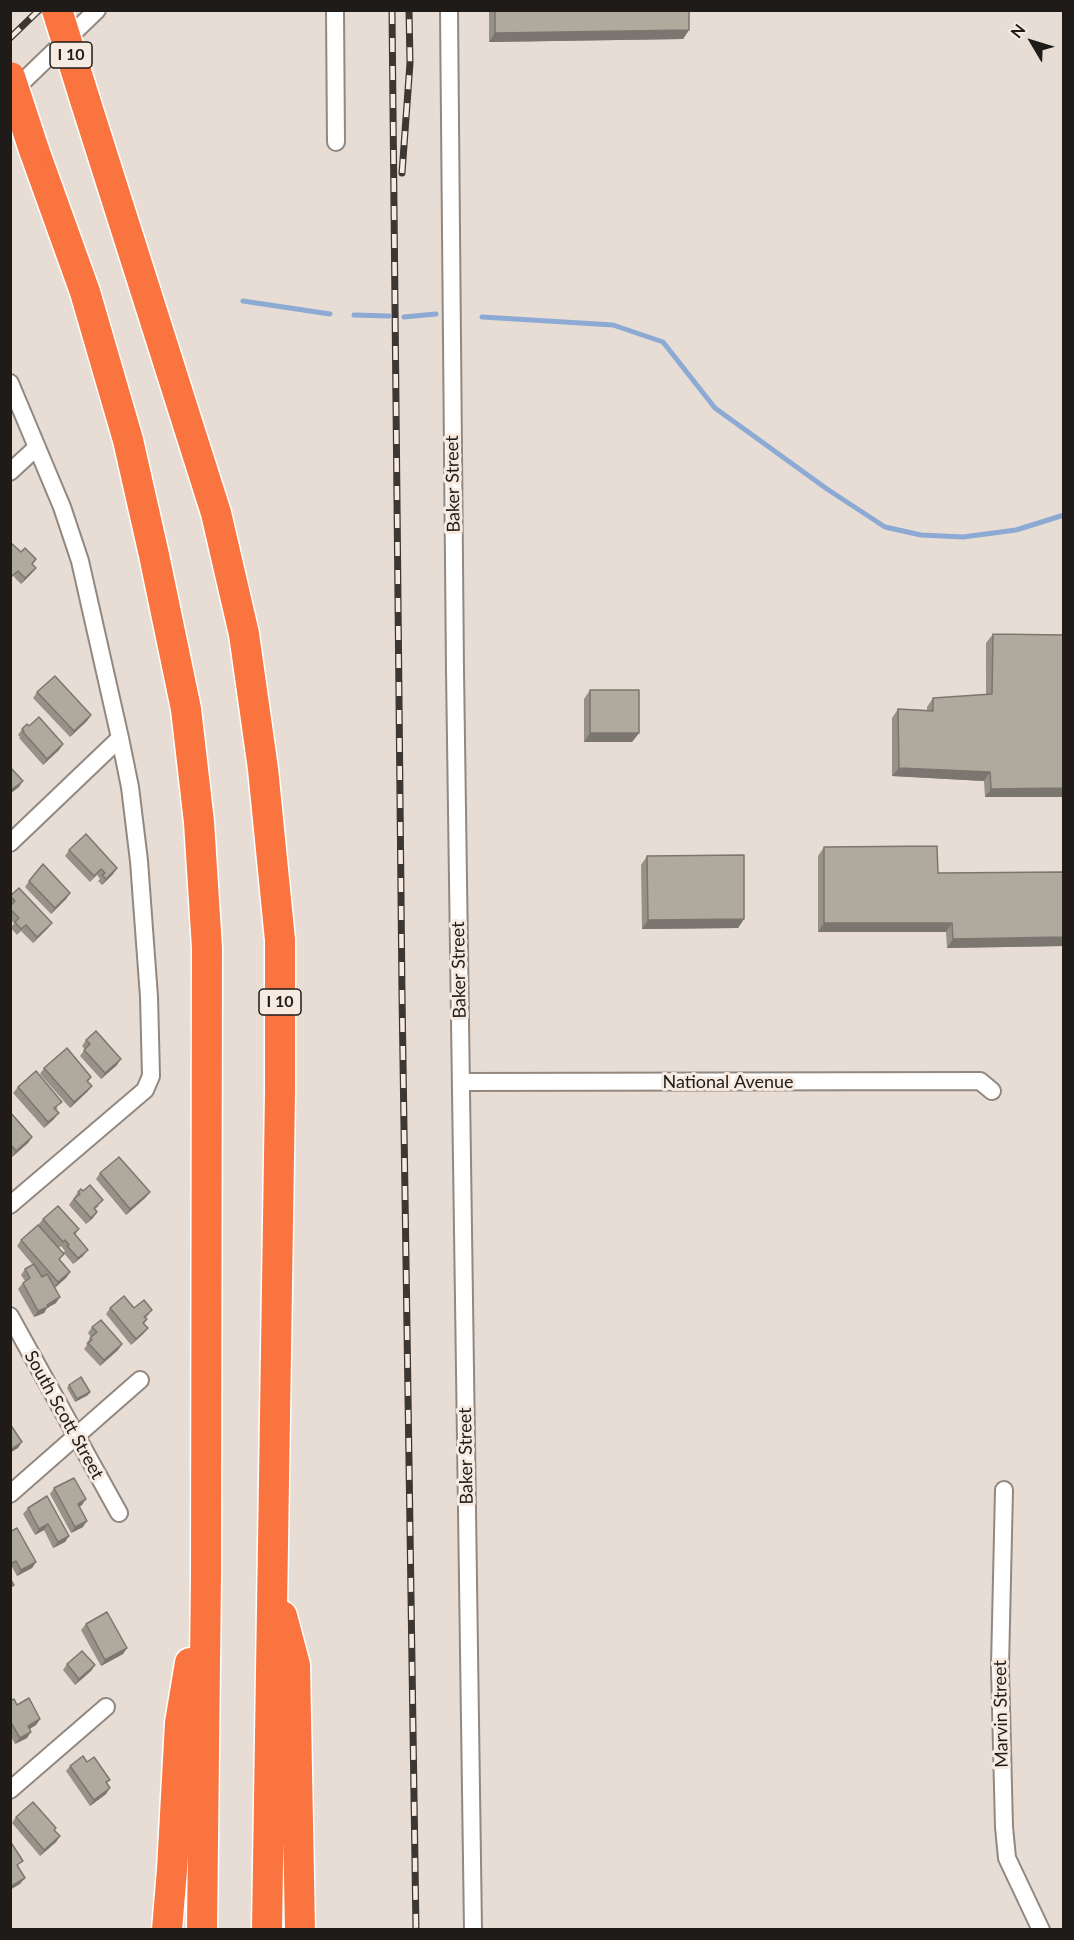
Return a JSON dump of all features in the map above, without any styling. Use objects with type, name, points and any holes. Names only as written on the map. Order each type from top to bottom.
[{"type":"highway","name":"I 10","points":[[57,10],[216,513],[244,634],[263,769],[280,952],[280,1093],[267,1929]]},
{"type":"highway","points":[[10,77],[33,150],[85,292],[128,440],[186,709],[199,822],[207,948],[206,1575],[202,1929]]},
{"type":"highway","points":[[167,1929],[180,1723],[206,1575]]},
{"type":"highway","points":[[273,1578],[295,1665],[300,1929]]},
{"type":"street","points":[[10,94],[97,10]]},
{"type":"street","points":[[335,10],[336,142]]},
{"type":"street","name":"Baker Street","points":[[449,10],[473,1929]]},
{"type":"street","points":[[10,383],[62,507],[80,561],[109,680],[130,787],[139,861],[148,986],[151,1076],[145,1090],[10,1204]]},
{"type":"street","points":[[10,472],[37,447]]},
{"type":"street","points":[[10,843],[120,738]]},
{"type":"street","name":"National Avenue","points":[[461,1082],[980,1081],[992,1090]]},
{"type":"street","name":"South Scott Street","points":[[10,1316],[119,1514]]},
{"type":"street","points":[[10,1494],[140,1380]]},
{"type":"street","name":"Marvin Street","points":[[1004,1490],[1000,1667],[1004,1827],[1007,1858],[1041,1929]]},
{"type":"street","points":[[10,1790],[106,1707]]},
{"type":"building","points":[[495,10],[689,10],[689,30],[495,33]]},
{"type":"building","points":[[10,542],[21,552],[25,548],[36,559],[32,564],[36,568],[25,578],[18,571],[10,578]]},
{"type":"building","points":[[993,634],[1064,635],[1064,788],[991,789],[990,772],[899,768],[898,709],[933,711],[933,698],[992,694]]},
{"type":"building","points":[[55,676],[91,715],[74,731],[37,692]]},
{"type":"building","points":[[590,690],[639,690],[639,733],[590,733]]},
{"type":"building","points":[[39,717],[63,744],[47,759],[22,729]]},
{"type":"building","points":[[10,767],[23,781],[10,791]]},
{"type":"building","points":[[86,834],[117,868],[106,879],[101,869],[94,876],[69,850]]},
{"type":"building","points":[[937,846],[938,873],[1064,872],[1064,937],[953,939],[952,923],[824,923],[824,847]]},
{"type":"building","points":[[744,855],[744,919],[648,920],[647,856]]},
{"type":"building","points":[[43,864],[70,893],[55,908],[29,881]]},
{"type":"building","points":[[19,888],[52,923],[37,937],[26,925],[21,929],[15,922],[19,918],[10,909],[15,901],[10,896]]},
{"type":"building","points":[[96,1031],[121,1059],[105,1073],[84,1050],[90,1044],[86,1040]]},
{"type":"building","points":[[67,1048],[91,1077],[87,1081],[92,1086],[74,1102],[44,1068]]},
{"type":"building","points":[[36,1071],[62,1102],[54,1108],[59,1113],[48,1122],[18,1087]]},
{"type":"building","points":[[10,1112],[32,1137],[16,1151],[10,1144]]},
{"type":"building","points":[[119,1157],[150,1192],[130,1209],[100,1173]]},
{"type":"building","points":[[90,1185],[103,1200],[94,1208],[97,1212],[91,1218],[74,1199],[80,1194],[78,1192],[81,1189],[83,1191]]},
{"type":"building","points":[[58,1206],[79,1229],[74,1233],[88,1250],[78,1258],[67,1246],[69,1245],[65,1240],[63,1242],[43,1219]]},
{"type":"building","points":[[38,1225],[64,1254],[59,1259],[70,1272],[58,1282],[21,1240]]},
{"type":"building","points":[[34,1264],[42,1277],[47,1274],[60,1297],[47,1305],[48,1307],[38,1311],[23,1283],[30,1278],[25,1269]]},
{"type":"building","points":[[124,1296],[134,1308],[144,1300],[152,1310],[144,1317],[147,1319],[143,1323],[148,1328],[136,1339],[110,1308]]},
{"type":"building","points":[[101,1320],[122,1344],[104,1360],[88,1343],[97,1332],[92,1327]]},
{"type":"building","points":[[81,1377],[90,1392],[77,1399],[69,1385]]},
{"type":"building","points":[[10,1424],[22,1442],[10,1450]]},
{"type":"building","points":[[74,1478],[86,1499],[78,1504],[87,1521],[75,1527],[54,1488]]},
{"type":"building","points":[[47,1496],[69,1536],[58,1542],[48,1524],[39,1529],[28,1508]]},
{"type":"building","points":[[17,1528],[36,1562],[21,1570],[16,1561],[10,1564],[10,1532]]},
{"type":"building","points":[[107,1612],[127,1648],[105,1660],[86,1624]]},
{"type":"building","points":[[82,1651],[95,1665],[79,1679],[67,1664]]},
{"type":"building","points":[[29,1698],[40,1719],[28,1726],[31,1732],[20,1738],[10,1721],[10,1701],[14,1699],[17,1705]]},
{"type":"building","points":[[83,1756],[87,1762],[94,1757],[110,1780],[106,1782],[110,1788],[94,1800],[70,1766]]},
{"type":"building","points":[[33,1802],[56,1828],[54,1830],[60,1836],[44,1850],[16,1817]]},
{"type":"building","points":[[10,1841],[23,1861],[17,1865],[25,1878],[10,1887]]},
{"type":"waterway","points":[[243,301],[330,314]]},
{"type":"waterway","points":[[404,317],[436,314]]},
{"type":"waterway","points":[[354,315],[389,316]]},
{"type":"waterway","points":[[482,317],[613,325],[663,342],[715,408],[827,489],[885,527],[921,535],[963,537],[1016,530],[1064,515]]},
{"type":"railway","points":[[10,38],[39,10]]},
{"type":"railway","points":[[392,10],[402,994],[416,1930]]},
{"type":"railway","points":[[402,173],[410,63],[409,10]]}]
